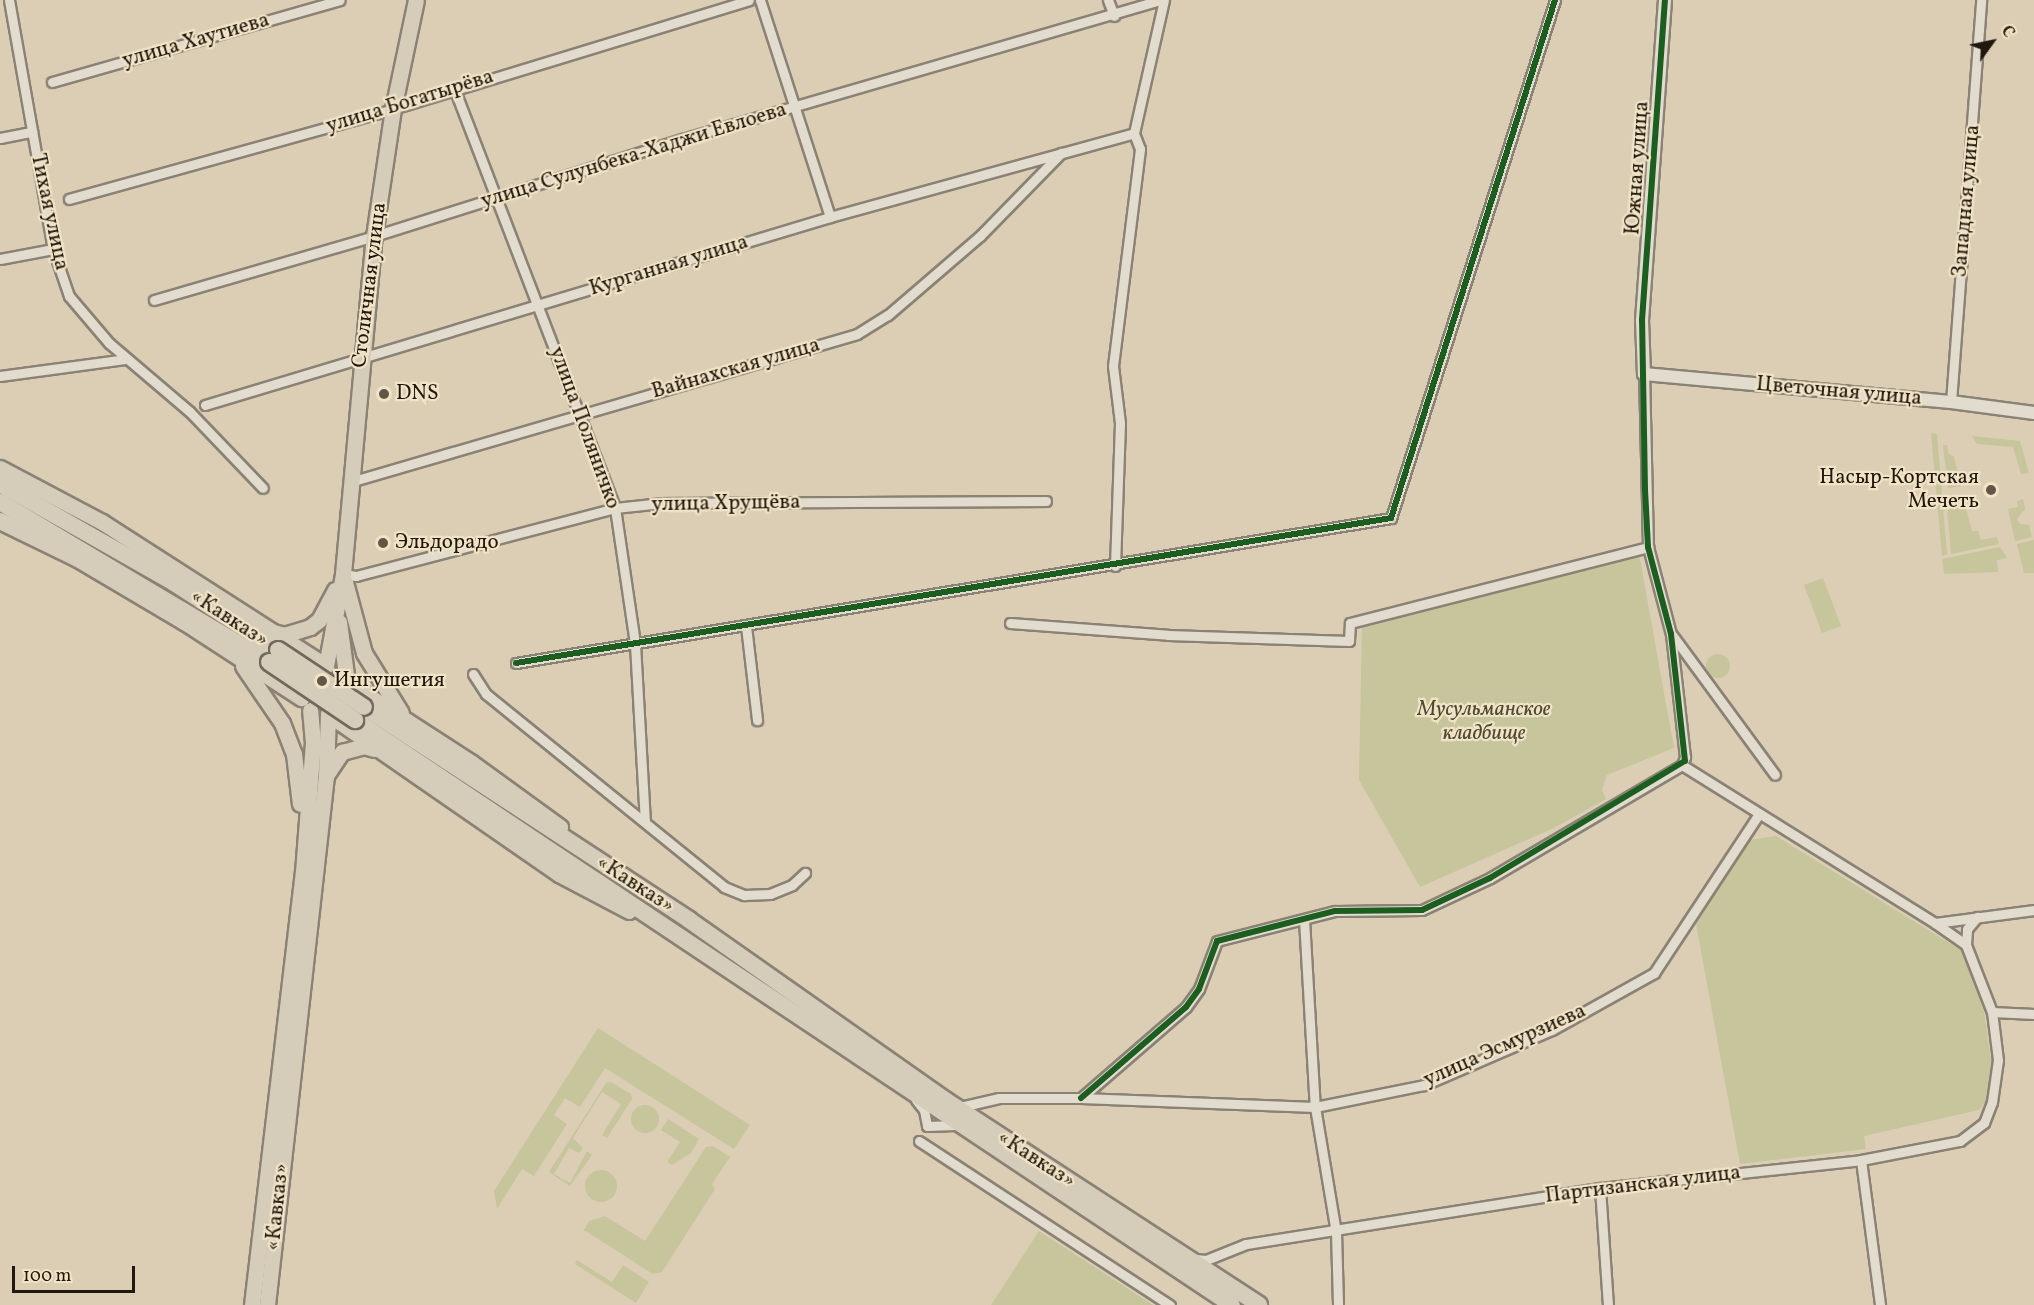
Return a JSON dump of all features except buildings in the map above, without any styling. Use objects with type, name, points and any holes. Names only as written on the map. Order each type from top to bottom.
[{"type":"highway","name":"«Кавказ»","points":[[0,484],[135,559],[910,1093],[1232,1305]]},
{"type":"highway","name":"«Кавказ»","points":[[0,502],[273,656]]},
{"type":"highway","points":[[0,519],[78,559]]},
{"type":"highway","name":"«Кавказ»","points":[[360,714],[689,920],[956,1107],[1259,1305]]},
{"type":"main road","name":"Столичная улица","points":[[341,590],[374,236],[393,109],[416,0]]},
{"type":"main road","points":[[0,468],[102,522],[326,666],[339,670],[347,682],[472,763],[689,920]]},
{"type":"main road","points":[[78,559],[232,652],[306,704],[328,714],[559,874],[688,941]]},
{"type":"main road","points":[[273,632],[296,633],[319,620],[343,574]]},
{"type":"main road","points":[[343,574],[364,653],[406,720]]},
{"type":"main road","points":[[326,666],[341,590]]},
{"type":"main road","points":[[328,714],[347,700],[347,682],[338,637],[341,590]]},
{"type":"main road","points":[[232,652],[266,695],[294,754],[300,788],[303,872]]},
{"type":"main road","points":[[306,704],[305,676],[326,666]]},
{"type":"main road","name":"«Кавказ»","points":[[252,1305],[303,872],[312,755],[306,704]]},
{"type":"main road","name":"«Кавказ»","points":[[267,1305],[326,776],[328,714]]},
{"type":"main road","points":[[326,776],[334,761],[352,748],[364,746],[381,751]]},
{"type":"street","name":"улица Хаутиева","points":[[52,82],[340,0]]},
{"type":"street","name":"улица Богатырёва","points":[[69,200],[393,109],[454,88],[749,0]]},
{"type":"street","points":[[760,0],[830,217]]},
{"type":"street","points":[[1108,0],[1114,16]]},
{"type":"street","points":[[1115,566],[1120,423],[1113,366],[1140,148],[1134,133],[1163,0]]},
{"type":"street","name":"улица Сулунбека-Хаджи Евлоева","points":[[154,300],[374,236],[795,106],[1114,16],[1163,0]]},
{"type":"street","points":[[516,663],[1115,566],[1391,518],[1555,0]]},
{"type":"street","name":"Южная улица","points":[[1644,374],[1642,320],[1665,0]]},
{"type":"street","name":"Западная улица","points":[[1951,402],[1981,0]]},
{"type":"street","name":"Тихая улица","points":[[6,5],[53,249],[69,296],[125,358],[190,412],[264,488]]},
{"type":"street","name":"улица Поляничко","points":[[454,88],[615,508],[635,644],[645,821]]},
{"type":"street","points":[[0,138],[32,132]]},
{"type":"street","name":"Курганная улица","points":[[205,405],[830,217],[1062,151],[1134,133]]},
{"type":"street","name":"Вайнахская улица","points":[[350,482],[856,334],[888,315],[980,236],[1062,151]]},
{"type":"street","points":[[0,259],[53,249]]},
{"type":"street","points":[[0,376],[125,358]]},
{"type":"street","points":[[1082,1098],[1186,1007],[1199,989],[1217,941],[1335,911],[1422,910],[1490,878],[1682,765],[1685,757],[1671,634],[1648,547],[1644,374]]},
{"type":"street","name":"Цветочная улица","points":[[1644,374],[1951,402],[2034,413]]},
{"type":"street","name":"улица Хрущёва","points":[[343,574],[356,576],[615,508],[662,503],[1046,501]]},
{"type":"street","points":[[1010,623],[1168,635],[1349,641],[1350,623],[1648,547]]},
{"type":"street","points":[[746,626],[757,720]]},
{"type":"street","points":[[1671,634],[1775,775]]},
{"type":"street","points":[[473,674],[486,694],[724,887],[744,895],[770,894],[792,885],[805,873]]},
{"type":"street","points":[[1682,765],[1758,815],[1935,923],[1966,945]]},
{"type":"street","name":"улица Эсмурзиева","points":[[956,1107],[984,1103],[999,1098],[1082,1098],[1315,1107],[1424,1084],[1552,1030],[1654,973],[1758,815]]},
{"type":"street","points":[[1935,923],[2034,909]]},
{"type":"street","points":[[1966,945],[1967,929],[1977,917]]},
{"type":"street","points":[[1304,919],[1315,1107],[1336,1232],[1338,1305]]},
{"type":"street","name":"Партизанская улица","points":[[1188,1259],[1206,1260],[1246,1244],[1336,1232],[1600,1188],[1861,1160],[1960,1141],[1984,1124],[1992,1102],[1998,1060],[1992,1012],[1966,945]]},
{"type":"street","points":[[1992,1012],[2034,1014]]},
{"type":"street","points":[[981,1123],[984,1103]]},
{"type":"street","points":[[919,1142],[1170,1305]]},
{"type":"street","points":[[1861,1160],[1880,1305]]},
{"type":"street","points":[[1600,1188],[1608,1305]]},
{"type":"street","points":[[1226,1251],[1215,1264],[1226,1283]]},
{"type":"green space","points":[[1931,433],[1937,434],[1947,554],[1942,556]]},
{"type":"green space","points":[[1972,436],[2020,441],[2029,473],[2021,474],[2013,447],[1977,444]]},
{"type":"green space","points":[[1943,445],[1947,445],[1948,453],[1954,457],[1961,486],[1948,488]]},
{"type":"green space","points":[[2023,499],[2025,509],[2017,519],[2020,524],[2029,525],[2032,537],[2015,541],[2008,509],[2018,507],[2017,501]]},
{"type":"green space","points":[[1965,504],[1972,531],[1978,531],[1981,540],[1997,537],[1999,544],[1951,554],[1947,508]]},
{"type":"green space","points":[[2034,540],[2034,573],[2024,573],[2017,544]]},
{"type":"green space","points":[[2000,547],[2007,558],[1997,560],[1998,572],[1944,574],[1942,559]]},
{"type":"green space","name":"Мусульманское кладбище","points":[[1639,554],[1674,748],[1607,775],[1602,790],[1606,799],[1554,828],[1420,887],[1359,780],[1362,625]]},
{"type":"green space","points":[[1823,578],[1841,626],[1822,633],[1804,585]]},
{"type":"green space","points":[[1718,654],[1727,657],[1730,666],[1727,675],[1718,678],[1709,675],[1706,666],[1709,657]]},
{"type":"green space","points":[[1776,836],[1967,954],[1984,1012],[1991,1061],[1989,1098],[1979,1110],[1864,1136],[1866,1149],[1740,1164],[1696,924],[1749,840]]},
{"type":"green space","points":[[598,1028],[750,1125],[734,1149],[605,1068],[580,1107],[565,1098],[554,1115],[567,1124],[534,1176],[522,1169],[497,1209],[494,1191]]},
{"type":"green space","points":[[611,1082],[631,1094],[632,1099],[607,1138],[602,1135],[621,1104],[602,1092],[573,1138],[583,1148],[579,1153],[569,1148],[554,1174],[570,1183],[587,1151],[592,1155],[570,1186],[549,1172],[606,1083]]},
{"type":"green space","points":[[645,1105],[655,1109],[659,1119],[655,1129],[645,1133],[635,1129],[631,1119],[635,1109]]},
{"type":"green space","points":[[668,1119],[699,1139],[691,1153],[672,1165],[667,1162],[680,1142],[661,1130]]},
{"type":"green space","points":[[713,1146],[730,1157],[712,1184],[715,1189],[662,1272],[653,1274],[584,1230],[589,1221],[605,1216],[645,1241],[706,1147]]},
{"type":"green space","points":[[601,1170],[613,1174],[617,1186],[613,1198],[601,1202],[589,1198],[585,1186],[589,1174]]},
{"type":"green space","points":[[1039,1231],[1153,1305],[991,1305]]},
{"type":"green space","points":[[577,1260],[612,1282],[623,1265],[649,1282],[636,1303],[575,1264]]},
{"type":"cycle path","points":[[516,663],[1391,518],[1555,0]]},
{"type":"cycle path","points":[[1081,1098],[1186,1007],[1199,989],[1217,941],[1335,911],[1422,910],[1490,878],[1685,761],[1671,634],[1648,547],[1645,489],[1642,320],[1665,0]]},
{"type":"place","name":"DNS","points":[[384,394]]},
{"type":"place","name":"Насыр-Кортская Мечеть","points":[[1991,490]]},
{"type":"place","name":"Эльдорадо","points":[[383,543]]},
{"type":"place","name":"Ингушетия","points":[[322,681]]}]
